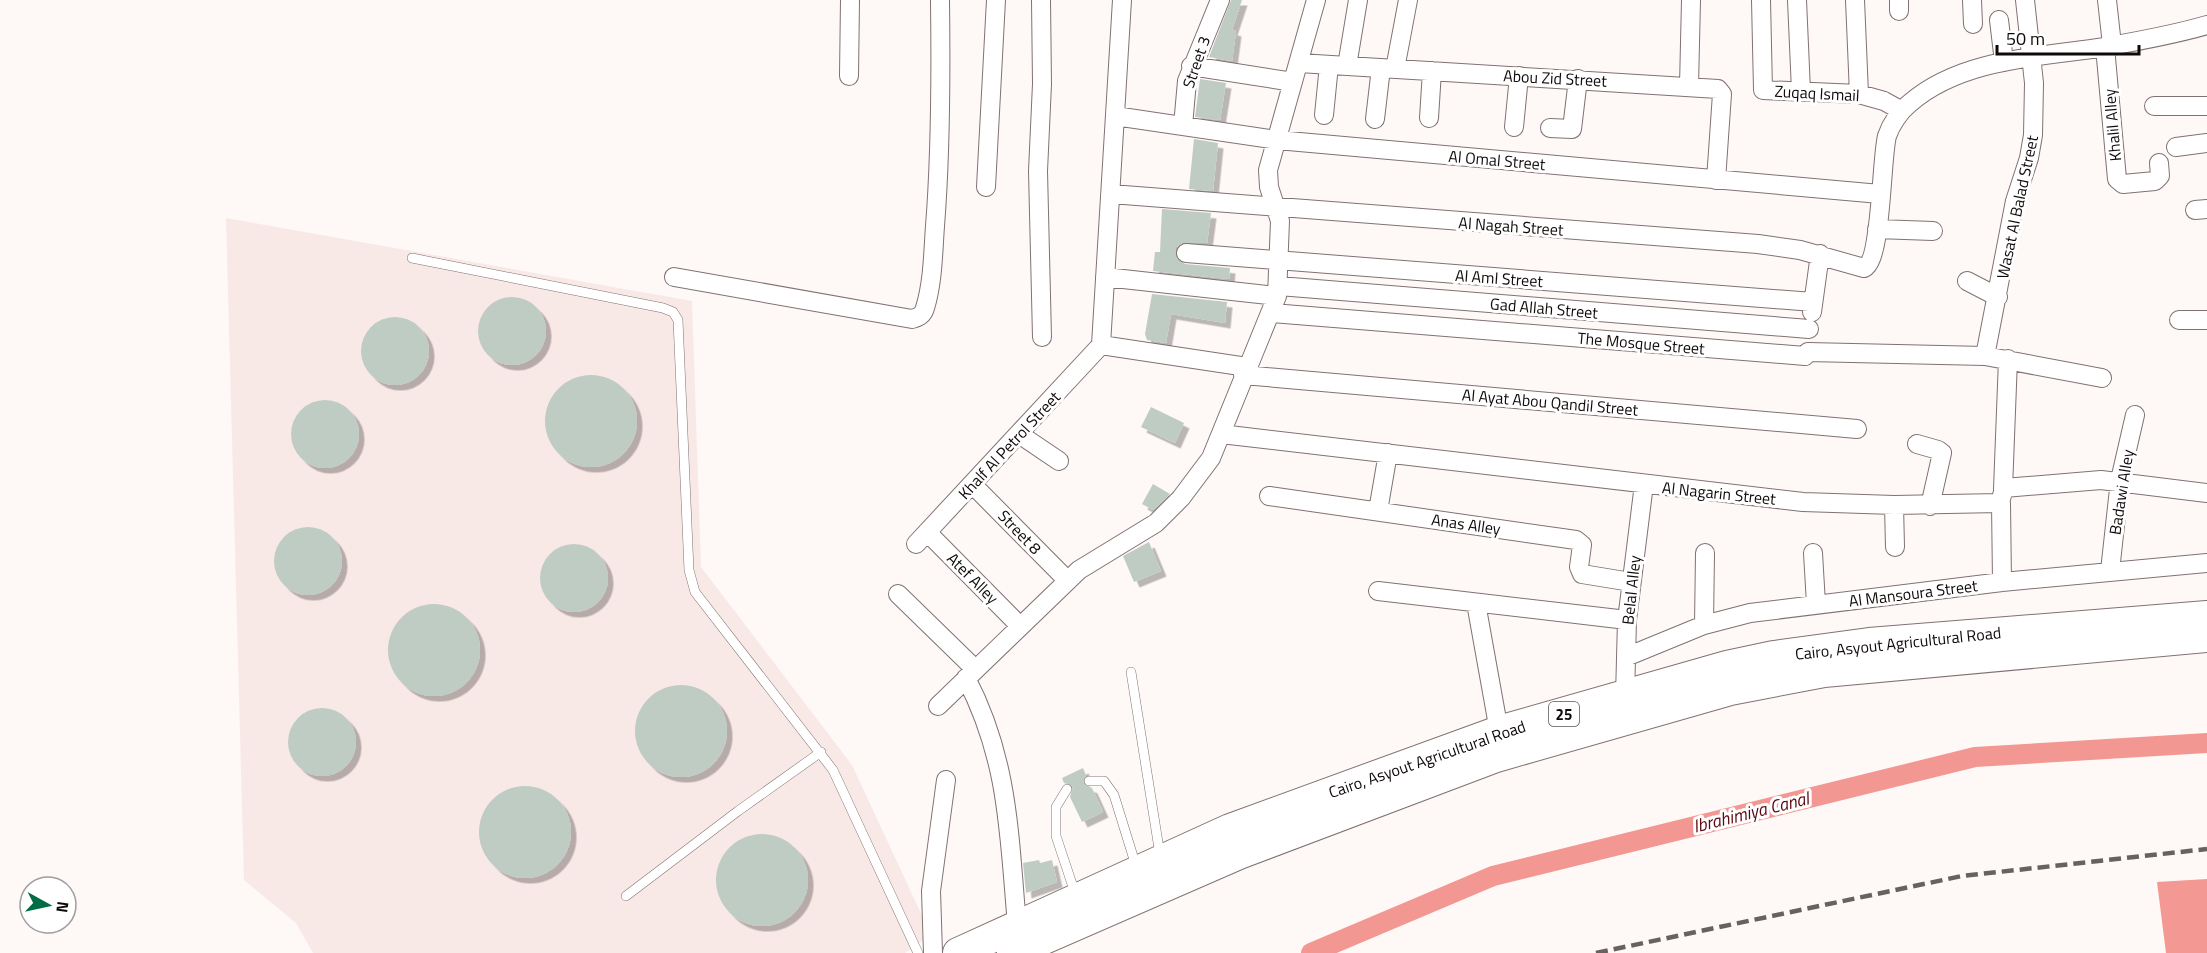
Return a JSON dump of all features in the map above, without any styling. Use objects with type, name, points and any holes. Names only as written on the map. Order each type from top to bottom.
[{"type":"highway","name":"Cairo, Asyout Agricultural Road","points":[[1081,910],[1149,866],[1230,829],[1499,731],[1624,698],[1727,666],[1821,649],[2207,616]]},
{"type":"highway","name":"Cairo, Asyout Agricultural Road","points":[[958,953],[1015,939],[1081,910],[1239,854],[1496,757],[1730,690],[1824,672],[2207,637]]},
{"type":"street","points":[[849,76],[850,0]]},
{"type":"street","points":[[674,277],[912,320],[920,317],[925,310],[931,275],[938,189],[942,84],[940,0]]},
{"type":"street","points":[[986,187],[996,0]]},
{"type":"street","points":[[1041,0],[1042,84],[1038,171],[1042,337]]},
{"type":"street","points":[[1101,345],[1122,0]]},
{"type":"street","name":"Street 3","points":[[1183,126],[1184,96],[1191,66],[1220,0]]},
{"type":"street","points":[[938,706],[1067,580],[1101,554],[1142,533],[1169,511],[1204,469],[1221,434],[1276,298],[1280,262],[1280,221],[1268,178],[1269,161],[1316,0]]},
{"type":"street","points":[[1324,115],[1358,0]]},
{"type":"street","points":[[1375,119],[1408,0]]},
{"type":"street","points":[[1689,86],[1691,0]]},
{"type":"street","name":"Zuqaq Ismail","points":[[1761,0],[1762,88],[1765,91],[1859,94],[1884,101],[1902,111]]},
{"type":"street","points":[[1797,0],[1801,91]]},
{"type":"street","points":[[1856,0],[1859,94]]},
{"type":"street","points":[[1972,0],[1973,24]]},
{"type":"street","name":"Wasat Al Balad Street","points":[[1985,356],[2015,201],[2029,158],[2033,135],[2034,84],[2025,0]]},
{"type":"street","points":[[2107,0],[2109,46]]},
{"type":"street","points":[[1999,20],[2004,62]]},
{"type":"street","points":[[1933,231],[1877,229],[1885,146],[1891,127],[1902,111],[1917,97],[1946,82],[2004,62],[2109,46],[2207,25]]},
{"type":"street","name":"Khalil Alley","points":[[2109,46],[2117,179],[2123,184],[2155,181],[2160,176],[2159,163]]},
{"type":"street","name":"Abou Zid Street","points":[[1299,63],[1718,88],[1722,94],[1716,180]]},
{"type":"street","points":[[1191,66],[1293,82]]},
{"type":"street","points":[[1429,118],[1431,71]]},
{"type":"street","points":[[1514,127],[1519,76]]},
{"type":"street","points":[[1550,128],[1572,129],[1578,79]]},
{"type":"street","points":[[2154,106],[2207,106]]},
{"type":"street","name":"Al Omal Street","points":[[1115,116],[1277,140],[1880,194]]},
{"type":"street","points":[[2176,147],[2207,143]]},
{"type":"street","name":"Al Nagah Street","points":[[1110,194],[1758,244],[1820,255],[1861,268],[1868,267],[1877,229]]},
{"type":"street","name":"Al Aml Street","points":[[1186,253],[1813,302]]},
{"type":"street","points":[[1806,353],[1820,255]]},
{"type":"street","name":"Gad Allah Street","points":[[1106,277],[1276,298],[1809,329]]},
{"type":"street","points":[[1967,281],[1998,297]]},
{"type":"street","name":"The Mosque Street","points":[[1276,298],[1805,356],[1806,353],[1985,356],[2102,378]]},
{"type":"street","points":[[2179,320],[2207,320]]},
{"type":"street","name":"Al Ayat Abou Qandil Street","points":[[1101,345],[1245,371],[1857,429]]},
{"type":"street","name":"Khalf Al Petrol Street","points":[[921,538],[1101,345]]},
{"type":"street","points":[[2002,582],[2002,496],[2008,359]]},
{"type":"street","name":"Badawi Alley","points":[[2110,571],[2120,480],[2136,415]]},
{"type":"street","points":[[1018,434],[1059,462]]},
{"type":"street","name":"Al Nagarin Street","points":[[1221,434],[1803,502],[1930,506],[2120,480],[2207,493]]},
{"type":"street","points":[[1917,444],[1942,453],[1930,506]]},
{"type":"street","points":[[1378,512],[1388,453]]},
{"type":"street","name":"Street 8","points":[[972,483],[1067,580]]},
{"type":"street","name":"Belal Alley","points":[[1624,698],[1627,620],[1644,484]]},
{"type":"street","name":"Anas Alley","points":[[1269,496],[1579,541],[1582,545],[1579,567],[1582,574],[1631,582]]},
{"type":"street","points":[[1894,506],[1895,547]]},
{"type":"street","name":"Atef Alley","points":[[921,538],[1019,625]]},
{"type":"street","points":[[1704,625],[1705,553]]},
{"type":"street","points":[[1813,553],[1816,604]]},
{"type":"street","name":"Al Mansoura Street","points":[[1626,657],[1704,625],[1750,613],[2002,582],[2207,563]]},
{"type":"street","points":[[1378,591],[1627,620]]},
{"type":"street","points":[[898,594],[971,673],[1002,775],[1015,939]]},
{"type":"street","points":[[1476,603],[1499,731]]},
{"type":"street","points":[[933,953],[931,910],[934,858],[946,780]]},
{"type":"lane","points":[[412,258],[663,308],[673,312],[678,320],[689,570],[695,592],[833,770],[918,953]]},
{"type":"lane","points":[[1131,672],[1149,866]]},
{"type":"lane","points":[[626,897],[738,811],[821,752]]},
{"type":"lane","points":[[1089,781],[1104,781],[1114,795],[1149,866]]},
{"type":"lane","points":[[1067,789],[1056,807],[1056,836],[1081,910]]},
{"type":"shaded area","points":[[226,218],[692,301],[701,567],[852,765],[931,935],[905,953],[313,953],[296,923],[244,880]]},
{"type":"shaded area","points":[[2207,879],[2207,953],[2166,953],[2157,882]]},
{"type":"building","points":[[1231,0],[1242,0],[1232,30],[1236,31],[1232,61],[1209,57]]},
{"type":"building","points":[[1200,79],[1226,83],[1220,120],[1195,117]]},
{"type":"building","points":[[1194,139],[1218,143],[1213,191],[1189,189]]},
{"type":"building","points":[[1162,209],[1211,213],[1207,243],[1182,243],[1176,247],[1176,257],[1185,264],[1230,268],[1229,279],[1153,271],[1155,252],[1160,252]]},
{"type":"building","points":[[1152,294],[1227,302],[1225,323],[1171,314],[1166,343],[1147,340],[1145,334]]},
{"type":"building","points":[[505,297],[519,297],[531,302],[541,312],[546,331],[541,350],[531,360],[519,365],[505,365],[493,360],[483,350],[478,338],[478,324],[483,312],[493,302]]},
{"type":"building","points":[[388,317],[402,317],[414,322],[424,332],[429,351],[424,370],[414,380],[402,385],[388,385],[376,380],[366,370],[361,358],[361,344],[366,332],[376,322]]},
{"type":"building","points":[[591,375],[608,379],[623,389],[633,404],[637,421],[633,438],[623,453],[608,463],[591,467],[574,463],[559,453],[549,438],[545,421],[549,404],[559,389],[574,379]]},
{"type":"building","points":[[318,400],[332,400],[344,405],[354,415],[359,434],[354,453],[344,463],[332,468],[318,468],[306,463],[296,453],[291,441],[291,427],[296,415],[306,405]]},
{"type":"building","points":[[1151,407],[1184,423],[1175,443],[1141,427]]},
{"type":"building","points":[[1153,484],[1170,494],[1153,510],[1142,504]]},
{"type":"building","points":[[301,527],[315,527],[327,532],[337,542],[342,561],[337,580],[327,590],[315,595],[301,595],[289,590],[279,580],[274,568],[274,554],[279,542],[289,532]]},
{"type":"building","points":[[1149,542],[1161,571],[1134,582],[1123,556]]},
{"type":"building","points":[[567,544],[581,544],[593,549],[603,559],[608,578],[603,597],[593,607],[581,612],[567,612],[555,607],[545,597],[540,585],[540,571],[545,559],[555,549]]},
{"type":"building","points":[[434,604],[451,608],[466,618],[476,633],[480,650],[476,667],[466,682],[451,692],[434,696],[417,692],[402,682],[392,667],[388,650],[392,633],[402,618],[417,608]]},
{"type":"building","points":[[681,685],[698,689],[713,699],[723,714],[727,731],[723,748],[713,763],[698,773],[681,777],[664,773],[649,763],[639,748],[635,731],[639,714],[649,699],[664,689]]},
{"type":"building","points":[[315,708],[329,708],[341,713],[351,723],[356,742],[351,761],[341,771],[329,776],[315,776],[303,771],[293,761],[288,749],[288,735],[293,723],[303,713]]},
{"type":"building","points":[[1083,768],[1086,775],[1083,784],[1092,788],[1103,812],[1082,822],[1070,797],[1073,786],[1064,783],[1062,778]]},
{"type":"building","points":[[525,786],[542,790],[557,800],[567,815],[571,832],[567,849],[557,864],[542,874],[525,878],[508,874],[493,864],[483,849],[479,832],[483,815],[493,800],[508,790]]},
{"type":"building","points":[[762,834],[779,838],[794,848],[804,863],[808,880],[804,897],[794,912],[779,922],[762,926],[745,922],[730,912],[720,897],[716,880],[720,863],[730,848],[745,838]]},
{"type":"building","points":[[1039,860],[1040,863],[1052,860],[1057,882],[1026,893],[1023,863]]},
{"type":"waterway","name":"Ibrahimiya Canal","points":[[1311,953],[1493,876],[1975,757],[2207,743]]},
{"type":"railway","points":[[1596,953],[1962,876],[2207,849]]}]
